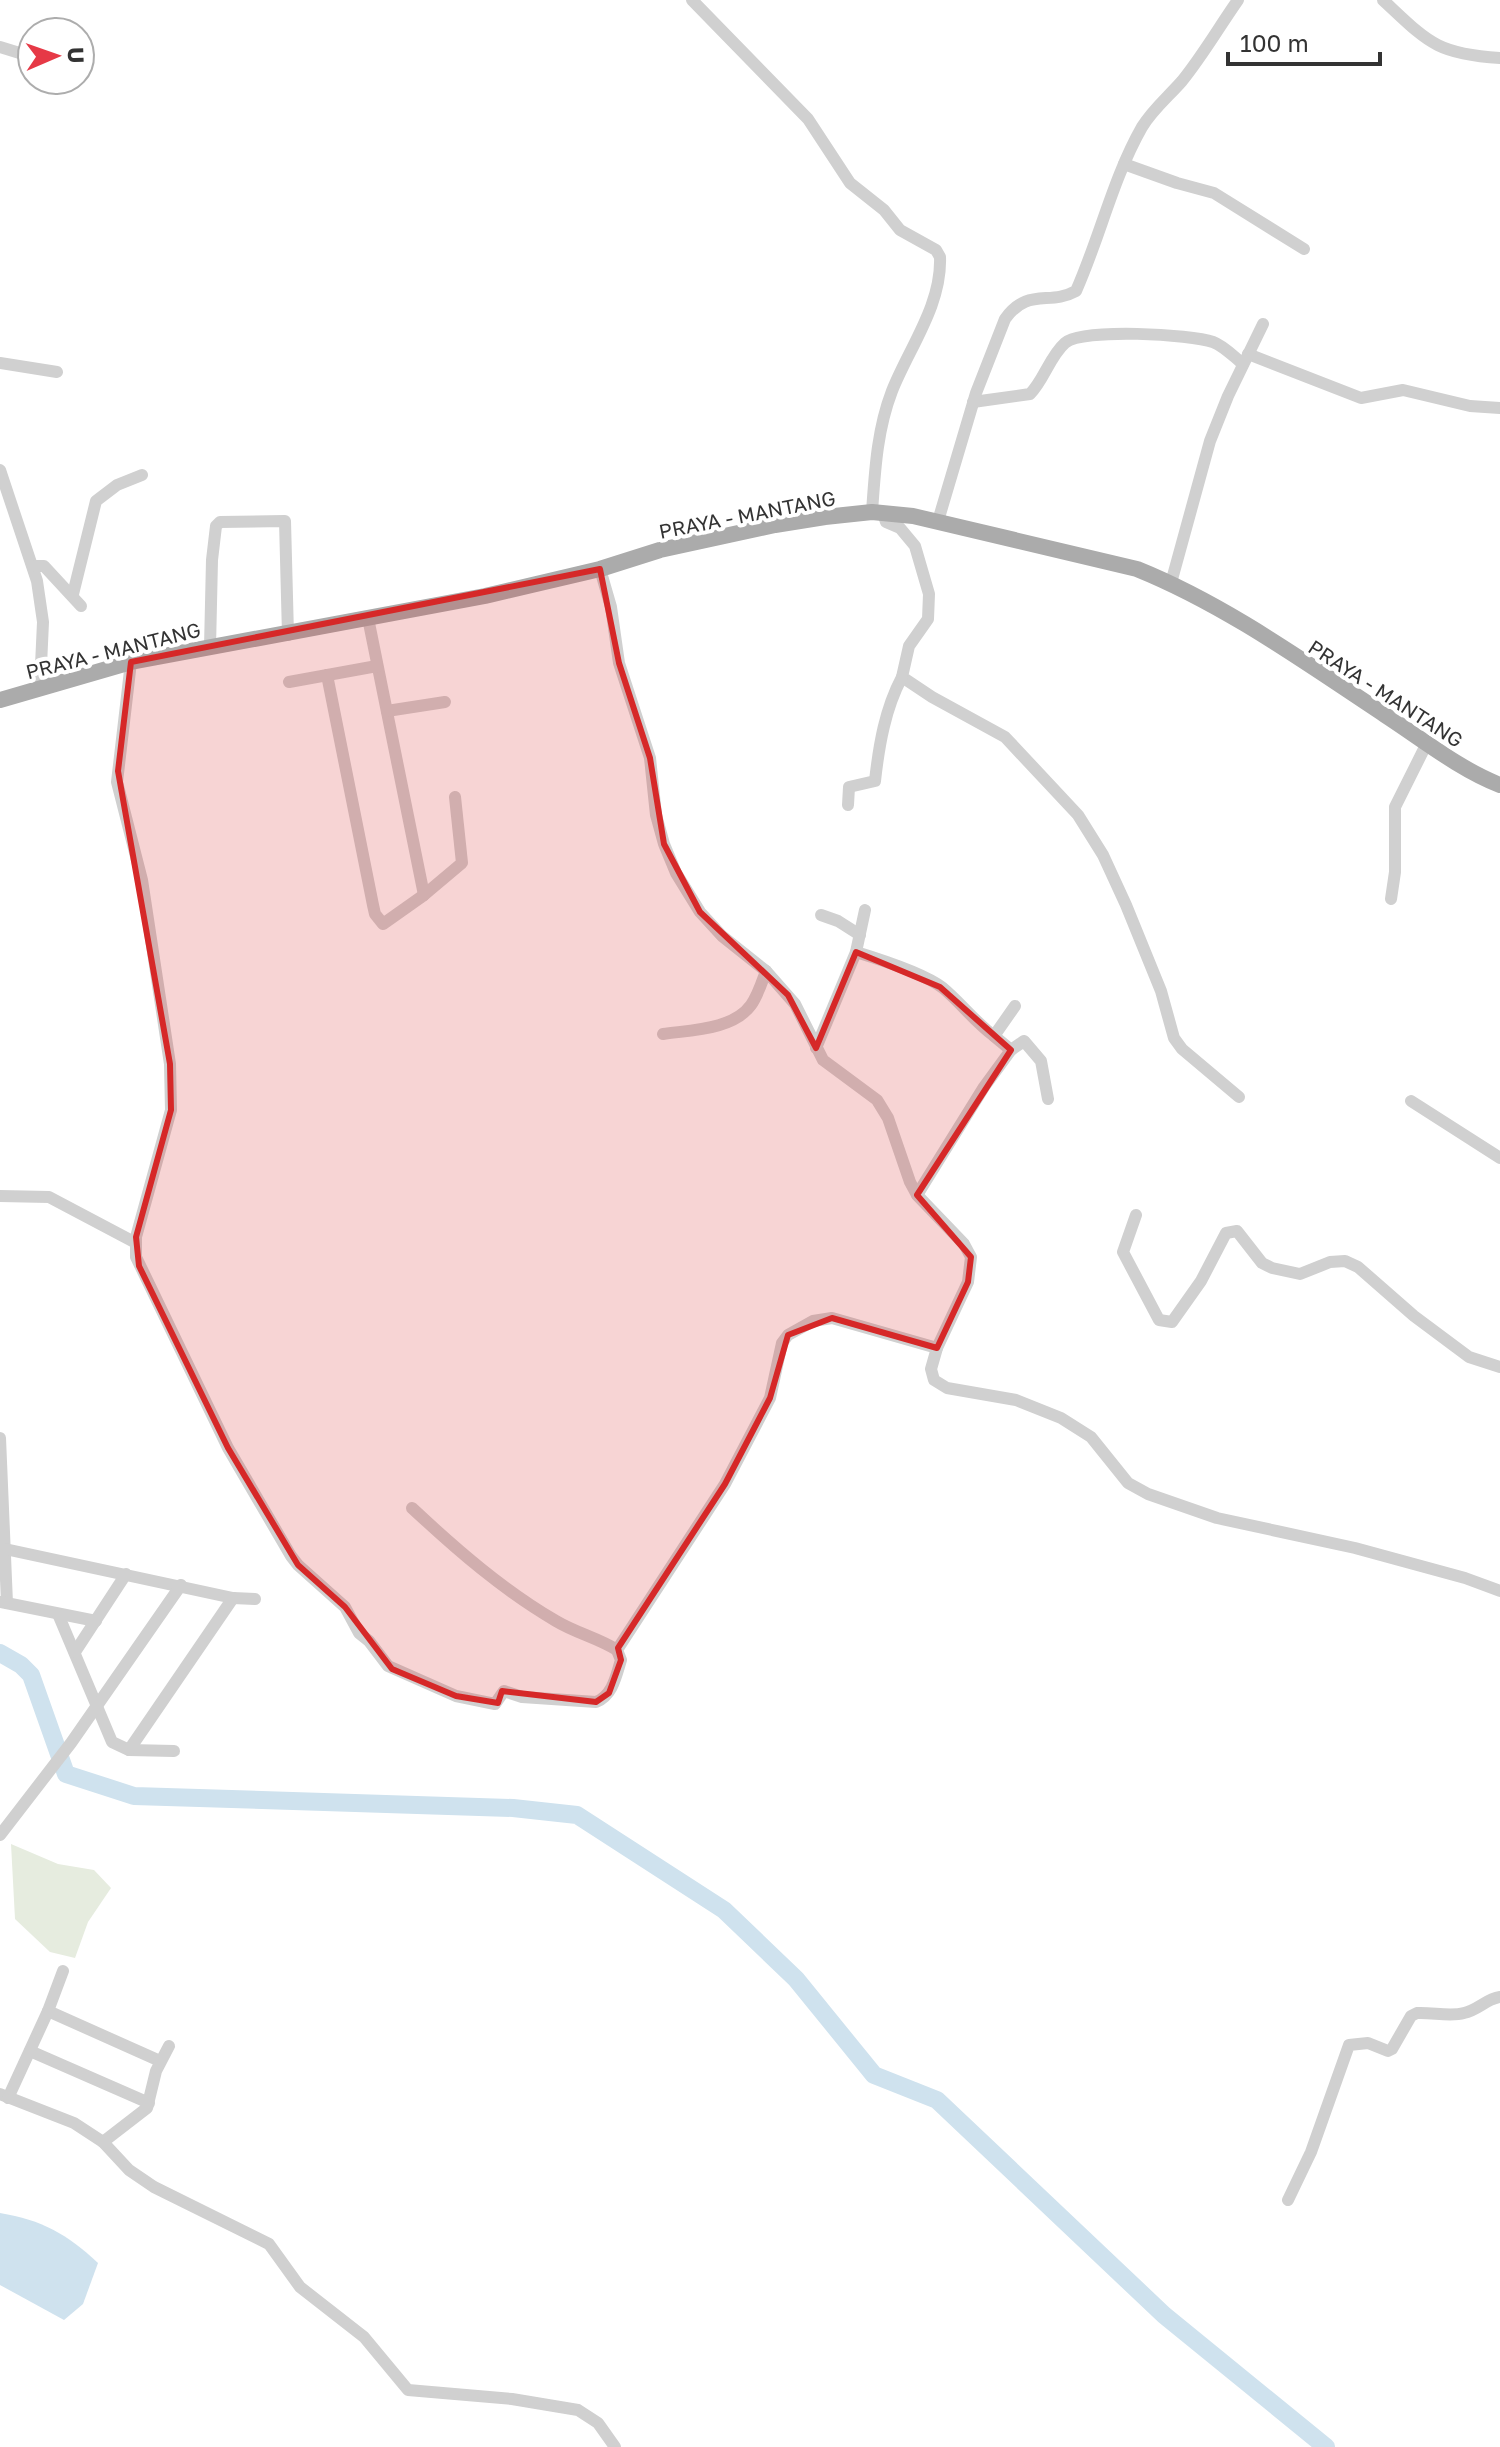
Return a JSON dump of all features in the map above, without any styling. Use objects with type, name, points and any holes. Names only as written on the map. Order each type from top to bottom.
[{"type":"main road","name":"PRAYA - MANTANG","points":[[0,700],[131,662],[485,596],[600,569],[660,550],[775,525],[878,512],[938,521],[1137,569],[1171,583],[1233,617],[1464,767],[1500,785]]},
{"type":"street","points":[[692,0],[808,119],[850,183],[884,210],[900,230],[936,250],[940,257],[931,302],[920,335],[896,381],[883,416],[875,459],[878,512],[886,522],[900,528],[915,546],[929,594],[928,619],[909,646],[902,677],[883,729],[875,781],[848,788],[848,805]]},
{"type":"street","points":[[938,521],[973,402],[1005,319],[1029,299],[1064,296],[1076,291],[1095,248],[1124,164],[1147,119],[1181,82],[1238,0]]},
{"type":"street","points":[[1383,0],[1421,35],[1446,50],[1500,58]]},
{"type":"street","points":[[1124,164],[1214,193],[1304,249]]},
{"type":"street","points":[[1171,583],[1210,441],[1263,324]]},
{"type":"street","points":[[973,402],[1030,394],[1064,344],[1077,338],[1118,334],[1191,338],[1217,344],[1246,359],[1361,398],[1403,390],[1470,406],[1500,408]]},
{"type":"street","points":[[0,363],[57,372]]},
{"type":"street","points":[[0,470],[34,566],[43,622],[40,687]]},
{"type":"street","points":[[73,594],[96,501],[117,485],[142,475]]},
{"type":"street","points":[[210,647],[212,560],[216,526],[220,522],[285,521],[288,635]]},
{"type":"street","points":[[34,566],[44,566],[81,606]]},
{"type":"street","points":[[600,569],[611,607],[619,663],[650,758],[656,815],[676,873],[700,912],[722,936],[766,971],[795,1004],[816,1048],[830,1066],[865,1088],[882,1107],[904,1170],[917,1195],[964,1244],[971,1257],[968,1282],[937,1348],[931,1369],[939,1385],[1016,1400],[1061,1418],[1091,1437],[1128,1483],[1148,1494],[1217,1518],[1355,1548],[1465,1578],[1500,1591]]},
{"type":"street","points":[[368,618],[424,895]]},
{"type":"street","points":[[131,662],[117,782],[142,880],[159,982],[171,1092],[169,1120],[136,1243],[139,1266],[228,1448],[283,1542],[298,1565],[345,1607],[359,1633],[388,1666],[456,1696],[495,1704],[504,1691],[522,1697],[596,1702],[609,1693],[621,1660],[617,1650],[603,1641],[578,1633],[522,1599],[467,1560],[412,1508]]},
{"type":"street","points":[[289,682],[377,666]]},
{"type":"street","points":[[327,675],[375,914],[383,924],[462,863],[455,797]]},
{"type":"street","points":[[902,677],[1005,737],[1078,815],[1103,855],[1126,905],[1161,991],[1174,1038],[1182,1049],[1239,1097]]},
{"type":"street","points":[[387,711],[445,702]]},
{"type":"street","points":[[1391,899],[1395,864],[1395,807],[1427,743]]},
{"type":"street","points":[[816,1048],[856,952],[865,910]]},
{"type":"street","points":[[821,915],[838,921],[860,935]]},
{"type":"street","points":[[856,952],[937,984],[1011,1050]]},
{"type":"street","points":[[663,1034],[729,1022],[743,1014],[754,1001],[766,971]]},
{"type":"street","points":[[994,1036],[1015,1006]]},
{"type":"street","points":[[917,1195],[984,1087],[1011,1050],[1024,1041],[1039,1057],[1048,1099]]},
{"type":"street","points":[[1411,1101],[1500,1158]]},
{"type":"street","points":[[0,1196],[49,1197],[136,1243]]},
{"type":"street","points":[[1136,1215],[1123,1252],[1159,1320],[1165,1323],[1172,1322],[1201,1281],[1226,1233],[1237,1231],[1262,1263],[1272,1268],[1300,1274],[1330,1262],[1345,1261],[1358,1267],[1414,1316],[1469,1357],[1500,1367]]},
{"type":"street","points":[[617,1650],[725,1484],[770,1398],[782,1343],[788,1335],[813,1321],[832,1318],[937,1348]]},
{"type":"street","points":[[0,1438],[4,1602],[96,1621]]},
{"type":"street","points":[[5,1549],[233,1598],[255,1599]]},
{"type":"street","points":[[75,1652],[126,1574]]},
{"type":"street","points":[[0,1835],[49,1774],[181,1585]]},
{"type":"street","points":[[129,1750],[233,1598]]},
{"type":"street","points":[[58,1614],[112,1742],[129,1750],[174,1751]]},
{"type":"street","points":[[63,1971],[30,2051],[4,2096],[74,2123],[103,2142],[129,2170],[154,2187],[272,2246],[300,2287],[364,2337],[408,2390],[512,2399],[578,2410],[598,2423],[615,2447]]},
{"type":"street","points":[[1288,2200],[1311,2152],[1349,2045],[1368,2043],[1388,2051],[1411,2016],[1417,2013],[1464,2014],[1500,1997]]},
{"type":"street","points":[[48,2011],[160,2061]]},
{"type":"street","points":[[103,2142],[138,2116],[149,2103],[160,2061],[169,2046]]},
{"type":"street","points":[[30,2051],[149,2103]]},
{"type":"highlighted area","points":[[600,569],[619,663],[650,758],[664,844],[700,912],[788,995],[816,1048],[856,952],[940,987],[1011,1050],[917,1195],[971,1257],[968,1282],[937,1348],[832,1318],[788,1335],[770,1398],[725,1484],[618,1648],[621,1660],[609,1693],[596,1702],[502,1691],[498,1703],[456,1696],[392,1669],[345,1607],[298,1565],[228,1448],[139,1266],[136,1237],[171,1110],[170,1064],[118,771],[131,662]]},
{"type":"shaded area","points":[[11,1844],[58,1864],[94,1870],[111,1888],[88,1922],[75,1958],[50,1952],[15,1919]]},
{"type":"water","points":[[0,2213],[53,2230],[98,2263],[83,2304],[64,2320],[0,2285]]},
{"type":"waterway","points":[[0,1653],[31,1675],[66,1774],[134,1796],[513,1808],[577,1815],[724,1910],[796,1979],[874,2075],[937,2100],[1164,2315],[1326,2447]]}]
